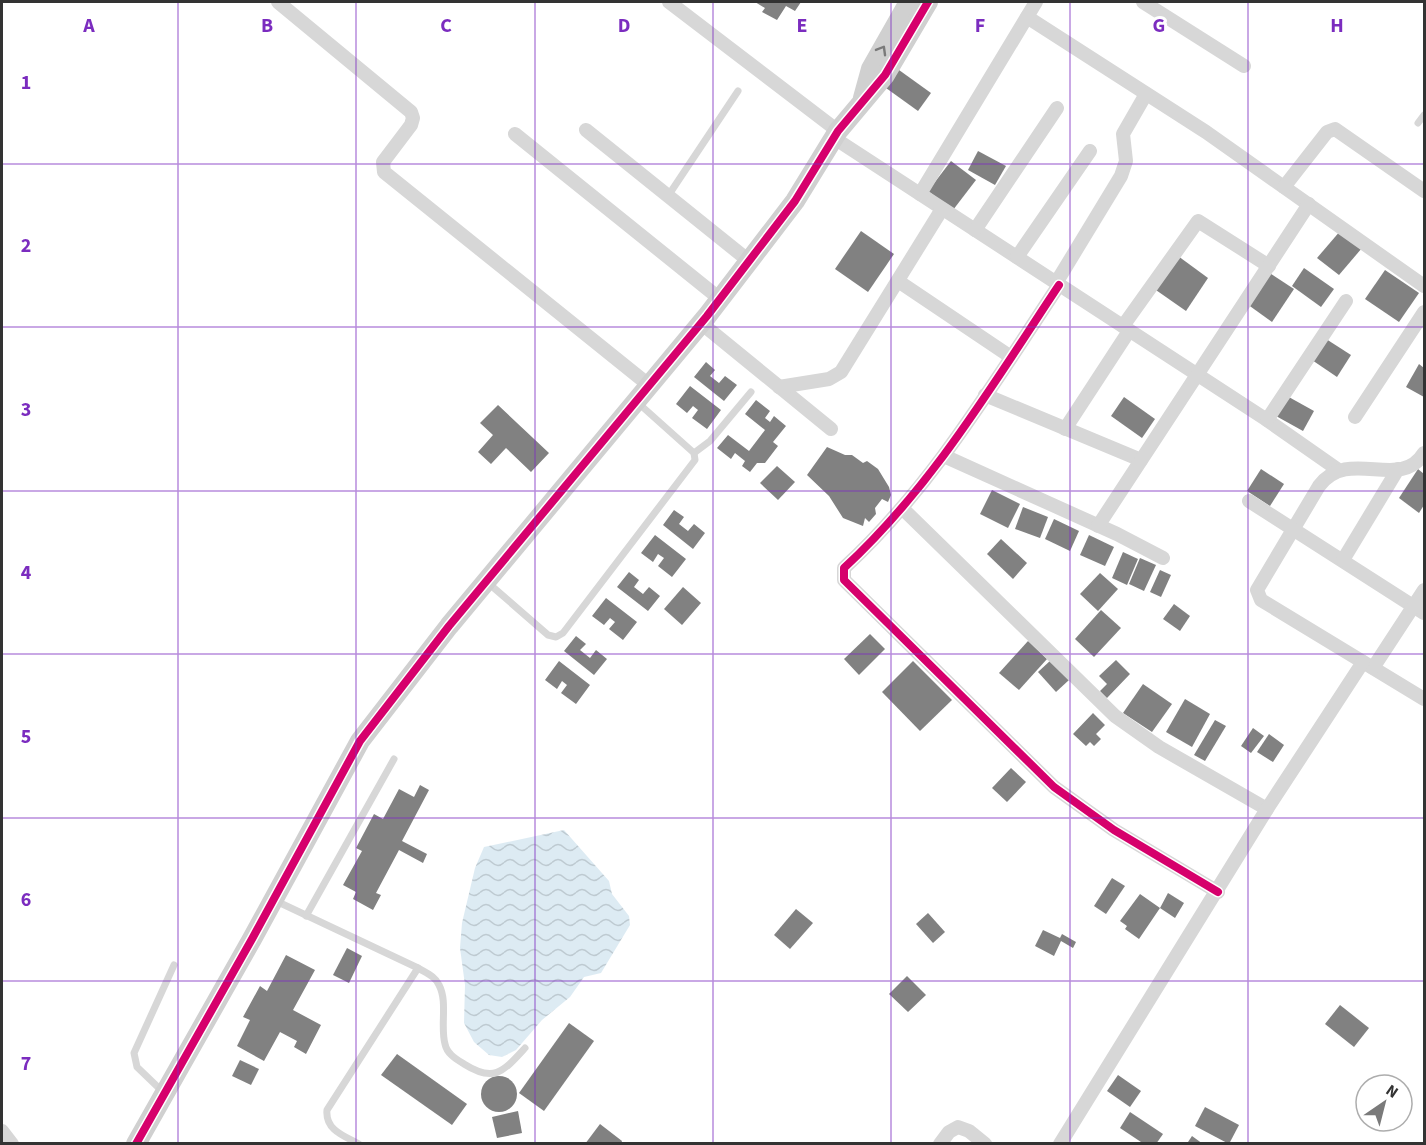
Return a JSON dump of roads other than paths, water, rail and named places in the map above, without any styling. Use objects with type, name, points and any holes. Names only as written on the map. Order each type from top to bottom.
[{"type":"street","points":[[278,2],[411,112],[413,118],[411,125],[383,162],[384,172],[650,386]]},
{"type":"street","points":[[669,2],[836,134],[920,194],[1266,420],[1337,470]]},
{"type":"street","points":[[863,101],[871,69],[909,2]]},
{"type":"street","points":[[136,1143],[274,900],[360,741],[487,582],[720,299],[795,201],[836,134],[885,75],[928,2]]},
{"type":"street","points":[[920,194],[1036,2]]},
{"type":"street","points":[[1143,2],[1244,66]]},
{"type":"street","points":[[1026,16],[1284,187],[1425,286]]},
{"type":"street","points":[[1146,94],[1123,134],[1126,160],[1121,176],[1058,284],[944,456],[903,509],[844,568],[844,580],[1054,787],[1094,818],[1218,892]]},
{"type":"street","points":[[975,230],[1057,108]]},
{"type":"street","points":[[1284,187],[1327,132],[1335,129],[1425,191]]},
{"type":"street","points":[[586,130],[749,261]]},
{"type":"street","points":[[515,134],[720,299]]},
{"type":"street","points":[[1017,257],[1090,150]]},
{"type":"street","points":[[1098,526],[1309,204]]},
{"type":"street","points":[[779,387],[829,379],[841,372],[942,208]]},
{"type":"street","points":[[1065,429],[1126,328],[1198,221],[1269,266]]},
{"type":"street","points":[[898,281],[1011,357]]},
{"type":"street","points":[[1266,420],[1346,302]]},
{"type":"street","points":[[1355,417],[1425,312]]},
{"type":"street","points":[[701,323],[831,429]]},
{"type":"street","points":[[985,395],[1141,460]]},
{"type":"street","points":[[1425,453],[1418,461],[1398,469],[1372,471],[1354,467],[1337,470],[1323,480],[1257,590],[1257,595],[1261,600],[1425,699]]},
{"type":"street","points":[[944,456],[1163,558]]},
{"type":"street","points":[[1343,560],[1398,469]]},
{"type":"street","points":[[1249,501],[1419,609]]},
{"type":"street","points":[[903,509],[1115,716],[1159,747],[1267,809]]},
{"type":"street","points":[[1060,1143],[1218,892],[1267,809],[1368,665],[1419,609],[1425,590]]},
{"type":"street","points":[[940,1143],[949,1132],[958,1127],[969,1131],[986,1143]]},
{"type":"street","points":[[2,1131],[12,1143]]},
{"type":"lane","points":[[668,196],[738,91]]},
{"type":"lane","points":[[1418,123],[1425,116]]},
{"type":"lane","points":[[694,453],[710,441],[751,392]]},
{"type":"lane","points":[[487,582],[548,635],[556,637],[563,633],[695,460],[694,453],[637,402]]},
{"type":"lane","points":[[306,916],[394,759]]},
{"type":"lane","points":[[274,900],[434,977],[441,988],[445,1045],[454,1058],[478,1073],[498,1073],[505,1070],[525,1048]]},
{"type":"lane","points":[[163,1092],[137,1067],[134,1053],[174,965]]},
{"type":"lane","points":[[359,1143],[329,1125],[327,1110],[418,968]]},
{"type":"water","points":[[564,830],[609,881],[612,894],[629,916],[630,925],[601,973],[584,977],[570,997],[542,1020],[516,1050],[502,1057],[489,1055],[474,1042],[464,1023],[465,985],[460,948],[462,923],[475,868],[484,847]]}]
